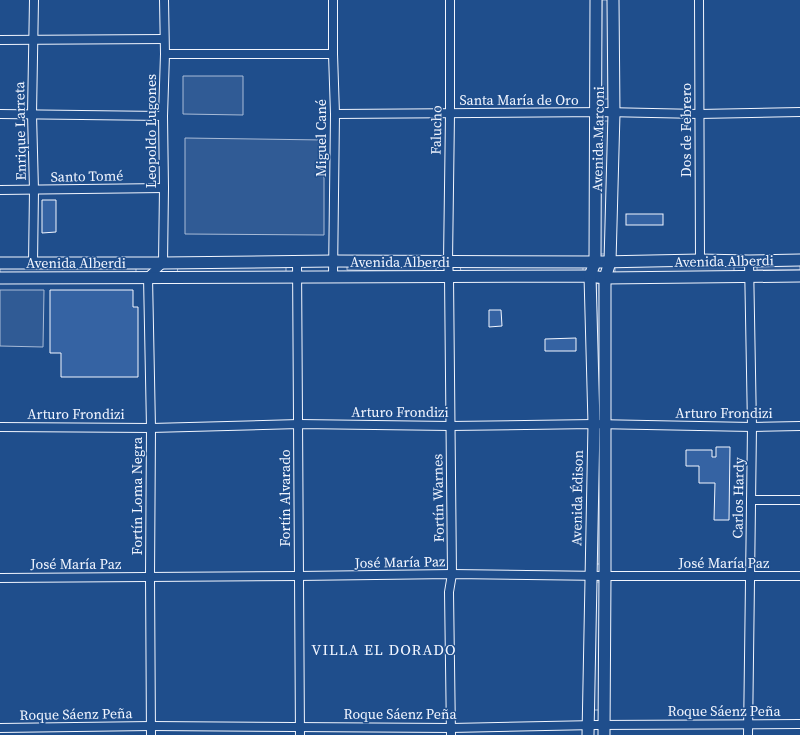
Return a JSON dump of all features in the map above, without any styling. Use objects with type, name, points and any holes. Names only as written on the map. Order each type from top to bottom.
[{"type":"main road","name":"Avenida Marconi","points":[[595,262],[596,0]]},
{"type":"main road","name":"Avenida Marconi","points":[[605,278],[610,262],[614,113],[613,0]]},
{"type":"main road","name":"Avenida Alberdi","points":[[0,264],[32,262],[163,263],[297,262],[334,260],[595,262],[800,260]]},
{"type":"main road","name":"Avenida Édison","points":[[588,730],[594,424],[590,276],[595,262]]},
{"type":"main road","name":"Avenida Alberdi","points":[[0,278],[590,276],[605,278],[800,276]]},
{"type":"main road","name":"Avenida Édison","points":[[604,730],[606,424],[605,278]]},
{"type":"street","name":"Enrique Larreta","points":[[32,262],[34,190],[32,114],[34,0]]},
{"type":"street","name":"Leopoldo Lugones","points":[[163,263],[163,116],[165,54],[164,0]]},
{"type":"street","name":"Miguel Cané","points":[[333,0],[333,277]]},
{"type":"street","name":"Falucho","points":[[448,261],[450,0]]},
{"type":"street","name":"Dos de Febrero","points":[[699,0],[700,260]]},
{"type":"street","points":[[0,40],[164,39]]},
{"type":"street","points":[[165,54],[333,54]]},
{"type":"street","name":"Santa María de Oro","points":[[334,114],[699,114],[800,112]]},
{"type":"street","points":[[0,114],[163,116]]},
{"type":"street","name":"Santo Tomé","points":[[0,190],[164,188]]},
{"type":"street","name":"Fortín Warnes","points":[[448,261],[452,574],[449,592],[451,731]]},
{"type":"street","name":"Carlos Hardy","points":[[748,735],[752,427],[749,261]]},
{"type":"street","name":"Fortín Alvarado","points":[[297,262],[300,731]]},
{"type":"street","points":[[148,278],[163,263]]},
{"type":"street","name":"Fortín Loma Negra","points":[[148,278],[151,428],[151,735]]},
{"type":"street","name":"Arturo Frondizi","points":[[0,427],[151,428],[298,424],[450,426],[606,424],[752,427],[800,426]]},
{"type":"street","points":[[751,500],[800,500]]},
{"type":"street","name":"José María Paz","points":[[0,578],[452,574],[750,577],[800,576]]},
{"type":"street","name":"Roque Sáenz Peña","points":[[0,728],[151,726],[300,731],[451,731],[604,730],[748,724],[800,724]]},
{"type":"shaded area","points":[[602,0],[609,0],[608,99],[601,99]]},
{"type":"shaded area","points":[[183,76],[243,76],[243,115],[183,114]]},
{"type":"shaded area","points":[[603,121],[609,121],[605,254],[599,254]]},
{"type":"shaded area","points":[[185,138],[324,140],[324,235],[185,234]]},
{"type":"shaded area","points":[[347,265],[436,266],[436,272],[347,270]]},
{"type":"shaded area","points":[[734,265],[734,272],[615,273],[615,267]]},
{"type":"shaded area","points":[[757,265],[800,265],[800,270],[757,270]]},
{"type":"shaded area","points":[[460,266],[583,266],[583,271],[461,272]]},
{"type":"shaded area","points":[[0,267],[136,268],[136,273],[0,273]]},
{"type":"shaded area","points":[[178,267],[286,267],[286,273],[177,273]]},
{"type":"shaded area","points":[[599,283],[602,410],[599,410],[596,284]]},
{"type":"shaded area","points":[[0,290],[44,290],[43,347],[0,346]]},
{"type":"shaded area","points":[[598,436],[603,436],[600,564],[595,564]]},
{"type":"shaded area","points":[[594,582],[601,582],[601,710],[594,710]]},
{"type":"building","points":[[42,200],[56,200],[56,232],[42,233]]},
{"type":"building","points":[[626,214],[663,214],[663,225],[626,225]]},
{"type":"building","points":[[50,290],[133,290],[133,307],[138,307],[138,377],[61,377],[61,353],[50,353]]},
{"type":"building","points":[[489,310],[501,310],[502,326],[489,327]]},
{"type":"building","points":[[576,338],[576,351],[545,351],[545,339]]},
{"type":"building","points":[[716,447],[730,447],[729,520],[714,520],[715,483],[699,483],[699,466],[686,466],[686,450],[712,450],[712,457],[716,457]]},
{"type":"district","name":"VILLA EL DORADO","points":[[384,650]]}]
